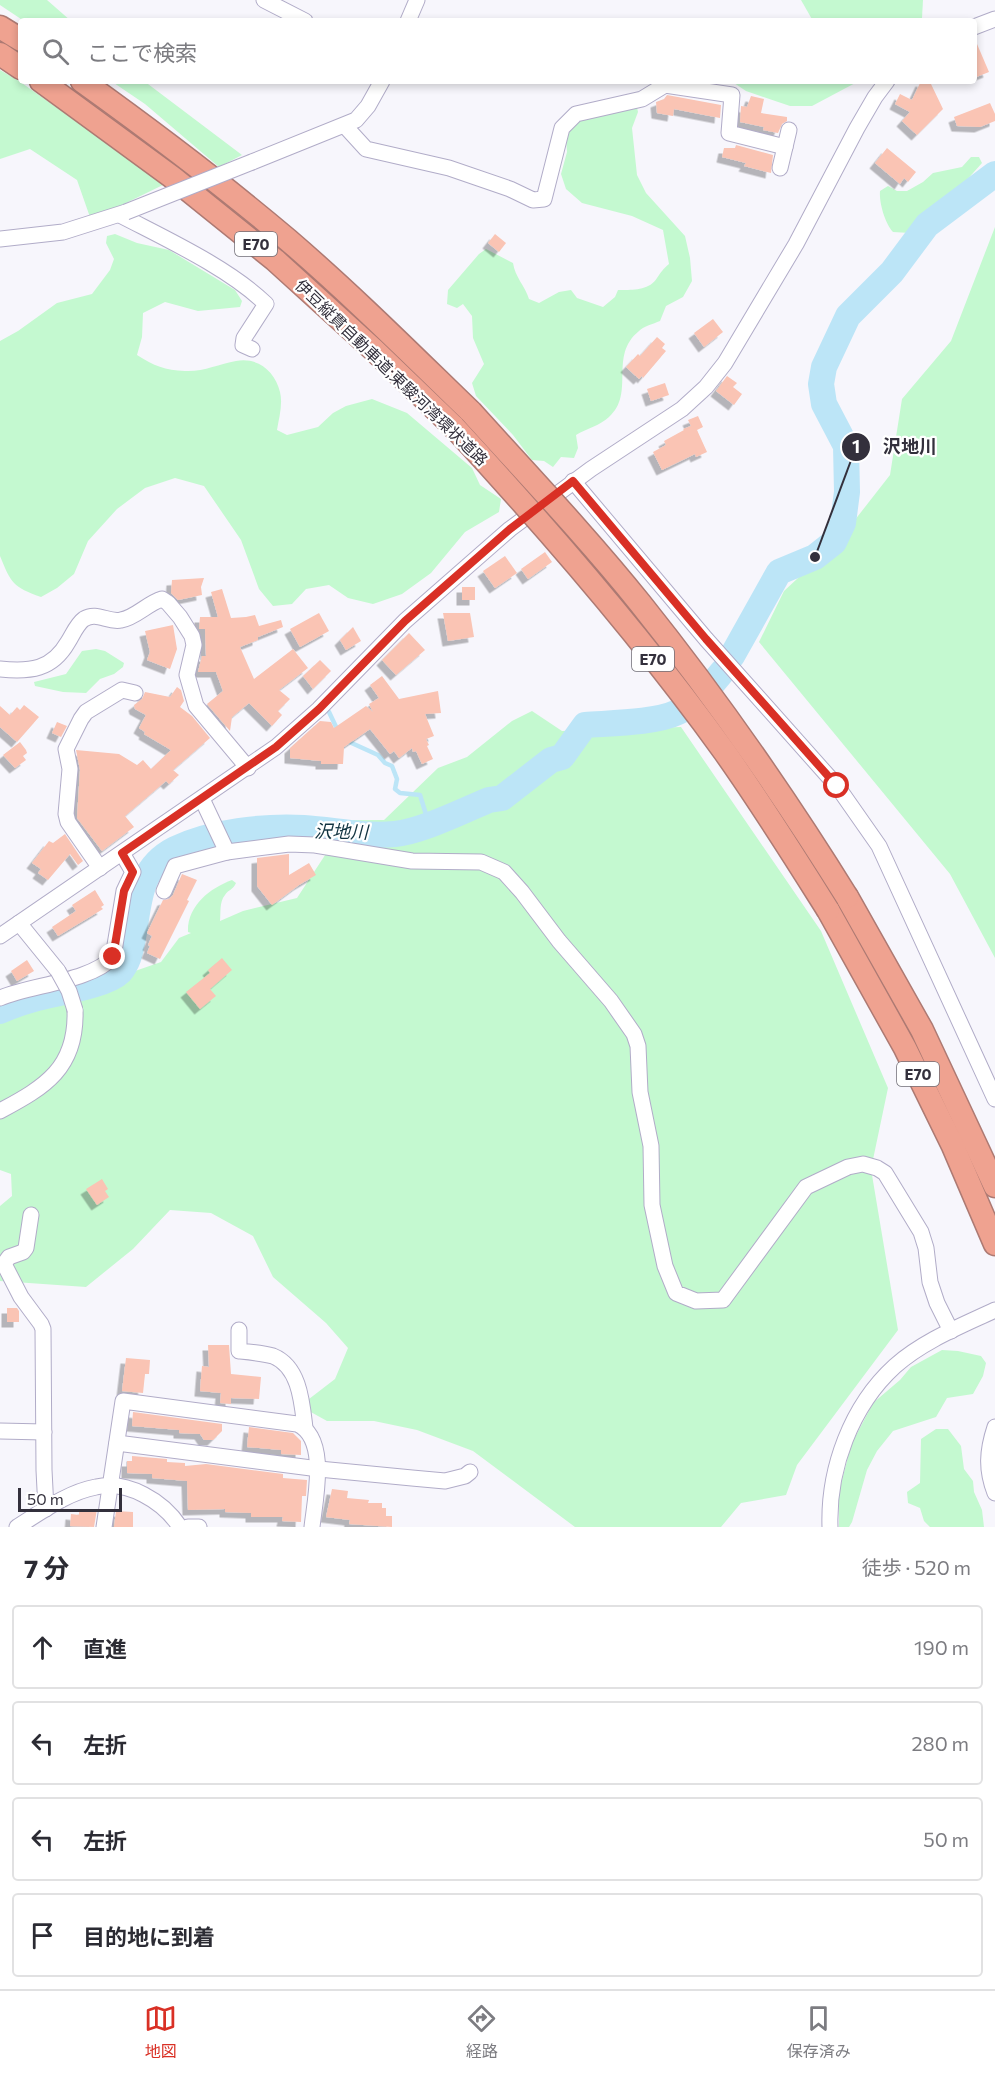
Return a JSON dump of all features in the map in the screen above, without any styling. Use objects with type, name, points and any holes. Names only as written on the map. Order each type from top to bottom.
[{"type":"highway","points":[[0,27],[18,38]]},
{"type":"highway","points":[[0,54],[18,66]]},
{"type":"highway","name":"伊豆縦貫自動車道;東駿河湾環状道路","points":[[45,84],[172,177],[275,260],[374,350],[454,427],[540,521],[636,637],[729,759],[774,824],[828,910],[905,1048],[953,1146],[995,1244]]},
{"type":"highway","name":"伊豆縦貫自動車道;東駿河湾環状道路","points":[[86,84],[161,138],[288,240],[386,328],[471,412],[558,507],[639,602],[721,708],[789,804],[847,897],[921,1030],[995,1186]]},
{"type":"street","points":[[264,0],[299,18]]},
{"type":"street","points":[[409,18],[417,0]]},
{"type":"street","points":[[977,26],[995,19]]},
{"type":"street","points":[[0,239],[63,232],[123,213],[345,126],[356,120],[368,106],[380,84]]},
{"type":"street","points":[[0,936],[276,747],[319,709],[405,621],[510,529],[573,481],[682,409],[706,387],[725,363],[790,254],[857,128],[885,84]]},
{"type":"street","points":[[345,126],[366,149],[449,168],[510,189],[533,200],[544,199],[561,128],[576,114],[642,99],[664,85],[728,93],[733,98],[729,133],[785,147]]},
{"type":"street","points":[[780,168],[789,130]]},
{"type":"street","points":[[123,213],[213,266],[258,296],[266,304],[244,338],[243,345],[252,349]]},
{"type":"street","points":[[573,481],[706,639],[837,786],[879,846],[903,894],[995,1099]]},
{"type":"street","points":[[0,669],[31,670],[41,667],[56,658],[85,618],[94,615],[120,620],[162,599],[180,617],[192,636],[194,645],[187,675],[196,706],[248,768]]},
{"type":"street","points":[[100,868],[68,822],[66,814],[70,778],[66,748],[86,712],[122,690],[135,693]]},
{"type":"street","points":[[202,799],[222,840]]},
{"type":"street","points":[[164,891],[175,866],[222,840],[315,845],[412,861],[481,862],[504,872],[522,891],[559,941],[611,1000],[634,1034],[638,1046],[640,1092],[651,1146],[652,1205],[665,1266],[676,1293],[696,1301],[723,1300],[806,1187],[848,1167],[863,1164],[885,1173],[921,1232],[926,1248],[930,1282],[937,1304],[951,1331]]},
{"type":"street","points":[[0,998],[80,976],[106,966],[113,957],[124,891],[133,872],[122,853]]},
{"type":"street","points":[[0,1111],[48,1083],[60,1069],[74,1037],[75,1010],[69,991],[58,971],[19,923]]},
{"type":"street","points":[[31,1215],[26,1248],[23,1252],[9,1257],[4,1264],[21,1297],[43,1329],[46,1509]]},
{"type":"street","points":[[830,1527],[829,1502],[843,1443],[861,1408],[876,1386],[895,1366],[922,1346],[995,1310]]},
{"type":"street","points":[[239,1330],[239,1351],[274,1357],[291,1371],[299,1390],[305,1428]]},
{"type":"street","points":[[104,1527],[123,1401],[297,1424],[305,1428],[311,1435],[319,1469],[312,1527]]},
{"type":"street","points":[[995,1427],[988,1447],[988,1470],[995,1494]]},
{"type":"street","points":[[0,1431],[44,1432]]},
{"type":"street","points":[[117,1443],[319,1469],[445,1481],[465,1476],[471,1472]]},
{"type":"street","points":[[17,1527],[77,1493],[97,1486],[137,1491],[152,1499],[174,1518],[180,1527]]},
{"type":"street","points":[[188,1527],[199,1527]]},
{"type":"green space","points":[[0,0],[47,0],[68,18],[20,18],[0,5]]},
{"type":"green space","points":[[801,0],[923,0],[922,18],[811,18]]},
{"type":"green space","points":[[0,70],[165,184],[91,220],[77,180],[30,149],[0,159]]},
{"type":"green space","points":[[115,84],[148,84],[242,155],[219,167],[145,104]]},
{"type":"green space","points":[[736,84],[853,84],[812,106],[790,106],[746,91]]},
{"type":"green space","points":[[636,103],[638,112],[632,128],[637,175],[646,193],[685,236],[692,281],[683,297],[666,306],[660,321],[641,329],[630,341],[625,352],[621,397],[617,407],[606,420],[576,435],[578,448],[574,458],[561,457],[553,467],[544,461],[532,460],[513,435],[476,396],[472,383],[484,364],[473,338],[472,316],[463,304],[457,308],[447,304],[448,290],[486,249],[513,263],[529,299],[539,303],[559,292],[571,290],[577,298],[603,307],[615,297],[618,290],[639,289],[654,282],[669,264],[663,230],[632,216],[582,203],[566,189],[561,174],[567,152],[566,139],[569,125],[582,114]]},
{"type":"green space","points":[[971,157],[979,157],[982,163],[956,192],[936,205],[925,220],[910,233],[893,232],[883,213],[880,191],[888,186],[897,191],[907,191],[933,173],[962,167]]},
{"type":"green space","points":[[995,227],[995,958],[950,874],[759,642],[784,591],[840,539],[890,475],[902,399],[951,341]]},
{"type":"green space","points":[[115,234],[137,243],[169,250],[235,290],[242,301],[240,307],[198,311],[165,302],[143,313],[142,337],[137,355],[171,370],[192,371],[244,360],[264,367],[278,384],[280,392],[277,430],[287,435],[318,427],[333,413],[346,406],[372,399],[407,413],[472,468],[480,485],[501,499],[499,512],[465,532],[431,573],[402,594],[373,604],[348,598],[329,585],[306,589],[292,604],[273,606],[259,589],[241,540],[204,486],[175,478],[145,488],[117,509],[88,541],[74,574],[57,588],[41,597],[19,587],[10,578],[0,556],[0,341],[57,303],[92,294],[110,270],[114,259],[106,243],[107,236]]},
{"type":"green space","points":[[96,649],[105,651],[124,663],[123,667],[114,674],[100,679],[86,693],[63,692],[35,686],[34,682],[66,674],[82,651]]},
{"type":"green space","points":[[532,711],[562,731],[681,727],[821,931],[888,1088],[871,1169],[898,1330],[797,1465],[786,1495],[741,1503],[721,1527],[575,1527],[473,1451],[417,1430],[374,1421],[327,1421],[309,1411],[309,1399],[335,1379],[348,1348],[326,1323],[273,1277],[253,1236],[211,1213],[170,1210],[133,1249],[86,1287],[0,1281],[0,1206],[12,1196],[11,1174],[0,1170],[0,1022],[40,1004],[161,962],[179,938],[191,933],[188,932],[191,914],[201,899],[224,883],[232,880],[236,883],[223,898],[220,921],[243,911],[297,898],[331,846],[231,846],[220,821],[384,820],[438,768],[467,757],[512,721]]},
{"type":"green space","points":[[942,1350],[981,1356],[986,1363],[983,1376],[973,1394],[947,1398],[936,1417],[893,1431],[877,1451],[867,1470],[852,1522],[849,1527],[839,1527],[839,1492],[851,1445],[873,1403],[900,1380],[911,1367]]},
{"type":"green space","points":[[936,1429],[948,1429],[961,1446],[964,1469],[973,1481],[974,1492],[982,1510],[984,1527],[930,1527],[924,1521],[920,1508],[908,1503],[907,1492],[920,1483],[921,1439]]},
{"type":"building","points":[[977,44],[989,72],[977,77]]},
{"type":"building","points":[[920,84],[931,84],[943,109],[917,135],[902,121],[910,112],[895,104],[900,94],[912,100]]},
{"type":"building","points":[[667,95],[721,105],[720,118],[674,109],[673,116],[657,113],[656,102]]},
{"type":"building","points":[[751,96],[764,99],[761,113],[787,117],[787,121],[782,124],[778,133],[763,130],[764,127],[740,122],[741,106],[747,107]]},
{"type":"building","points":[[990,103],[995,114],[995,121],[980,127],[957,126],[954,117]]},
{"type":"building","points":[[736,145],[773,155],[771,173],[722,157],[724,148],[735,148]]},
{"type":"building","points":[[887,148],[916,172],[908,182],[904,178],[900,184],[875,163]]},
{"type":"building","points":[[495,234],[506,243],[499,252],[488,243]]},
{"type":"building","points":[[713,319],[723,332],[704,347],[694,333]]},
{"type":"building","points":[[657,337],[665,344],[662,348],[666,351],[643,378],[642,376],[639,379],[626,367],[638,354],[640,356]]},
{"type":"building","points":[[727,376],[737,383],[733,387],[742,394],[734,405],[716,391]]},
{"type":"building","points":[[665,383],[669,395],[651,401],[647,389]]},
{"type":"building","points":[[698,416],[703,427],[697,430],[707,452],[696,457],[695,454],[662,470],[653,452],[666,445],[664,441],[691,426],[688,420]]},
{"type":"building","points":[[545,552],[552,562],[528,579],[521,569]]},
{"type":"building","points":[[505,556],[517,573],[495,588],[483,571]]},
{"type":"building","points":[[204,578],[201,587],[202,595],[178,600],[171,593],[172,580]]},
{"type":"building","points":[[462,587],[475,587],[475,600],[462,600]]},
{"type":"building","points":[[222,589],[231,618],[255,615],[259,626],[281,620],[283,627],[240,647],[254,679],[293,649],[308,668],[279,690],[290,699],[278,711],[282,715],[272,726],[249,703],[232,717],[230,731],[207,704],[223,691],[216,672],[198,672],[202,656],[206,656],[205,629],[199,629],[200,617],[218,617],[211,592]]},
{"type":"building","points":[[319,613],[329,631],[300,647],[290,629]]},
{"type":"building","points":[[443,613],[470,613],[474,637],[448,641]]},
{"type":"building","points":[[173,625],[177,649],[170,669],[147,660],[150,652],[145,631]]},
{"type":"building","points":[[353,627],[361,641],[346,650],[340,640]]},
{"type":"building","points":[[409,633],[425,650],[396,675],[382,660]]},
{"type":"building","points":[[320,660],[331,671],[313,689],[303,676]]},
{"type":"building","points":[[382,676],[399,699],[438,691],[441,713],[425,714],[434,736],[426,739],[433,759],[422,764],[416,751],[413,752],[412,748],[399,758],[394,751],[390,754],[370,729],[344,747],[343,764],[321,764],[321,761],[290,758],[290,748],[320,721],[331,722],[334,728],[366,706],[373,712],[369,704],[379,698],[370,685]]},
{"type":"building","points":[[177,687],[181,690],[184,701],[180,707],[192,716],[210,738],[173,770],[179,775],[169,784],[166,781],[125,816],[134,827],[102,851],[77,818],[80,770],[76,750],[119,754],[137,765],[143,760],[151,769],[171,750],[144,734],[145,732],[139,728],[146,715],[135,709],[134,705],[142,699],[145,692],[170,697]]},
{"type":"building","points":[[24,705],[39,717],[17,742],[0,727],[0,706],[10,715],[17,707],[20,710]]},
{"type":"building","points":[[57,722],[67,726],[61,737],[52,733]]},
{"type":"building","points":[[20,742],[27,753],[23,756],[26,760],[15,768],[3,755]]},
{"type":"building","points":[[65,834],[83,861],[78,865],[70,854],[48,880],[38,873],[41,869],[32,863],[49,841],[53,843]]},
{"type":"building","points":[[289,854],[289,875],[309,863],[316,875],[272,905],[257,886],[257,858]]},
{"type":"building","points":[[182,874],[197,880],[160,959],[147,953],[152,936],[147,933],[163,900],[173,895]]},
{"type":"building","points":[[95,890],[104,905],[101,907],[103,909],[58,936],[52,927],[76,911],[72,905]]},
{"type":"building","points":[[222,958],[232,970],[210,989],[216,996],[200,1009],[186,992],[210,973],[208,970]]},
{"type":"building","points":[[27,960],[34,971],[17,981],[11,971]]},
{"type":"building","points":[[102,1179],[108,1189],[105,1191],[109,1197],[97,1205],[86,1189]]},
{"type":"building","points":[[7,1308],[17,1308],[19,1322],[7,1322]]},
{"type":"building","points":[[208,1345],[229,1345],[231,1374],[261,1377],[259,1399],[231,1398],[231,1404],[220,1403],[221,1393],[200,1391],[202,1366],[209,1367]]},
{"type":"building","points":[[126,1358],[150,1360],[149,1374],[145,1374],[143,1393],[122,1391]]},
{"type":"building","points":[[133,1412],[222,1424],[222,1431],[213,1440],[204,1440],[200,1434],[132,1426]]},
{"type":"building","points":[[249,1427],[293,1433],[301,1441],[301,1455],[281,1454],[281,1450],[247,1447]]},
{"type":"building","points":[[132,1456],[167,1459],[167,1462],[185,1463],[185,1466],[206,1464],[283,1474],[283,1478],[307,1480],[306,1496],[302,1496],[301,1522],[282,1521],[283,1517],[251,1517],[251,1513],[225,1512],[225,1509],[188,1510],[187,1481],[152,1478],[152,1474],[127,1473],[127,1461],[132,1461]]},
{"type":"building","points":[[332,1489],[348,1491],[347,1498],[369,1500],[368,1503],[382,1503],[382,1508],[386,1508],[386,1516],[392,1516],[392,1527],[349,1524],[350,1520],[326,1517]]},
{"type":"building","points":[[83,1509],[97,1509],[94,1527],[70,1526],[71,1514],[79,1515]]},
{"type":"building","points":[[116,1511],[133,1512],[133,1527],[114,1527]]},
{"type":"waterway","name":"沢地川","points":[[732,656],[779,572],[815,557],[834,542],[843,523],[847,492],[846,446],[824,404],[821,384],[824,367],[848,316],[892,272],[927,225],[995,174]]},
{"type":"waterway","name":"沢地川","points":[[0,1011],[34,999],[92,985],[120,972],[129,954],[146,878],[162,857],[175,849],[205,838],[255,829],[304,828],[383,835],[418,829],[489,800],[502,798],[551,760],[562,757],[585,725],[645,720],[668,716],[685,709],[703,694],[723,671]]},
{"type":"waterway","points":[[329,712],[338,731]]},
{"type":"waterway","points":[[345,740],[378,755],[385,763],[392,766],[397,779],[395,789],[400,793],[420,795],[429,824]]},
{"type":"place","name":"沢地川","points":[[815,557]]},
{"type":"route","points":[[113,957],[124,891],[133,872],[122,853],[276,747],[319,709],[405,621],[510,529],[573,481],[706,639],[837,786]]}]
